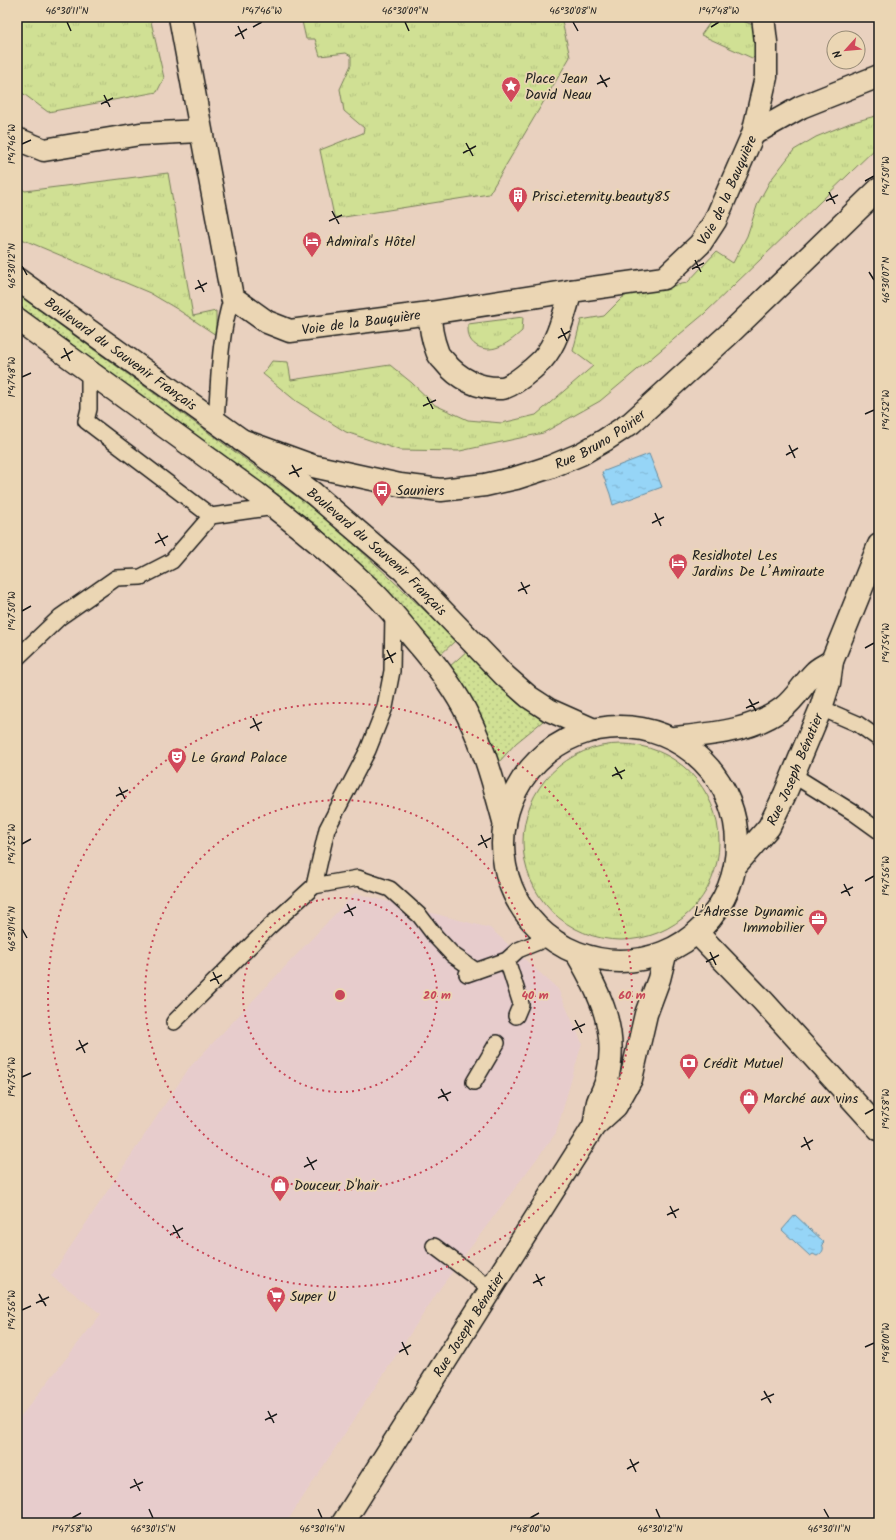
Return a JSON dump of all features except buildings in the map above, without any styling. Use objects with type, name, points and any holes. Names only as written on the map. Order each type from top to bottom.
[{"type":"street","points":[[180,17],[232,297]]},
{"type":"street","points":[[754,134],[766,77],[766,42],[763,17]]},
{"type":"street","name":"Voie de la Bauquière","points":[[232,297],[267,322],[290,331],[430,312],[430,330],[437,353],[451,369],[461,378],[478,386],[503,388],[524,377],[542,360],[556,336],[571,291],[664,278],[700,244],[715,221],[754,134],[801,107],[879,76]]},
{"type":"street","points":[[17,139],[44,150],[140,134],[200,131]]},
{"type":"street","name":"Rue Bruno Poirier","points":[[241,440],[313,466],[400,485],[442,490],[485,485],[516,478],[550,467],[587,450],[631,423],[728,335],[879,189]]},
{"type":"street","name":"Boulevard du Souvenir Français","points":[[17,279],[314,494],[404,571],[505,676],[529,697],[549,710],[594,730]]},
{"type":"street","points":[[430,312],[571,291]]},
{"type":"street","points":[[17,319],[275,507],[370,589],[393,613],[438,667],[468,715],[484,756],[505,825]]},
{"type":"street","name":"Rue Joseph Bénatier","points":[[735,866],[769,828],[793,775],[821,708],[829,683],[832,661],[879,545]]},
{"type":"street","points":[[675,738],[702,761],[719,783],[731,809],[737,838],[735,866],[728,891],[715,913],[697,933],[665,955],[638,960],[607,961],[577,954],[548,938],[533,923],[521,906],[506,873],[504,847],[505,825],[508,808],[522,780],[541,758],[566,740],[594,730],[623,727],[652,731],[675,738],[711,734],[747,726],[769,717],[788,703],[801,690],[814,672],[832,661]]},
{"type":"street","points":[[697,933],[763,1001],[879,1129]]},
{"type":"street","name":"Rue Joseph Bénatier","points":[[577,954],[592,979],[605,1009],[609,1026],[610,1054],[607,1079],[598,1102],[594,1126]]},
{"type":"street","name":"Rue Joseph Bénatier","points":[[343,1523],[594,1126],[616,1106],[631,1079],[646,1014],[659,979],[665,955]]},
{"type":"lane","points":[[216,422],[226,314],[232,297]]},
{"type":"lane","points":[[89,370],[89,409],[86,421],[211,516]]},
{"type":"lane","points":[[17,658],[60,617],[116,578],[141,577],[172,561],[211,516],[275,507]]},
{"type":"lane","points":[[314,886],[327,829],[368,750],[384,707],[392,671],[393,613]]},
{"type":"lane","points":[[821,708],[858,724],[879,739]]},
{"type":"lane","points":[[793,775],[879,830]]},
{"type":"lane","points":[[174,1022],[269,927],[314,886],[358,878],[390,889],[420,916],[436,937],[470,973],[507,960],[518,950],[548,938]]},
{"type":"lane","points":[[507,960],[520,1004],[516,1016]]},
{"type":"lane","points":[[474,1082],[497,1043]]},
{"type":"lane","points":[[434,1246],[491,1289]]},
{"type":"shaded area","points":[[355,893],[490,928],[558,989],[582,1043],[556,1133],[441,1287],[286,1523],[17,1523],[17,1421],[101,1314],[51,1276],[189,1068]]},
{"type":"green space","points":[[17,17],[150,17],[164,78],[157,92],[48,112],[17,89]]},
{"type":"green space","points":[[301,17],[561,17],[570,57],[489,194],[338,218],[334,216],[320,150],[363,133],[364,128],[344,111],[340,89],[351,65],[351,56],[346,53],[320,56],[315,39],[306,39]]},
{"type":"green space","points":[[714,17],[733,17],[753,25],[756,57],[752,58],[701,35]]},
{"type":"green space","points":[[879,115],[879,145],[704,314],[600,401],[543,433],[460,451],[399,450],[346,432],[296,401],[263,374],[272,361],[288,362],[291,380],[390,365],[435,405],[468,420],[502,423],[536,415],[593,366],[573,351],[581,320],[604,316],[622,298],[629,294],[687,283],[716,252],[733,263],[747,236],[758,203],[770,181],[794,150],[816,137],[850,123]]},
{"type":"green space","points":[[168,173],[193,316],[216,311],[216,335],[150,293],[17,237],[17,185],[25,191]]},
{"type":"green space","points":[[17,294],[325,517],[456,640],[439,656],[379,587],[318,526],[17,304]]},
{"type":"green space","points":[[523,317],[522,331],[501,346],[489,349],[483,348],[474,344],[469,336],[468,324]]},
{"type":"green space","points":[[468,650],[516,702],[543,721],[516,743],[499,762],[494,763],[449,667]]},
{"type":"green space","points":[[611,744],[631,744],[650,748],[667,755],[676,760],[697,780],[703,787],[712,804],[719,832],[719,852],[712,880],[703,897],[683,918],[667,929],[650,936],[631,940],[611,940],[583,933],[566,924],[539,897],[527,871],[523,852],[523,832],[530,804],[539,787],[566,760],[592,748]]},
{"type":"water","points":[[649,454],[662,487],[613,505],[602,472]]},
{"type":"water","points":[[795,1215],[824,1242],[822,1244],[822,1251],[817,1256],[813,1254],[810,1256],[782,1230]]},
{"type":"place","name":"Place Jean David Neau","points":[[511,103]]},
{"type":"place","name":"Prisci.eternity.beauty85","points":[[518,213]]},
{"type":"place","name":"Admiral's Hôtel","points":[[312,258]]},
{"type":"place","name":"Sauniers","points":[[382,507]]},
{"type":"place","name":"Residhotel Les Jardins De L’Amiraute","points":[[678,580]]},
{"type":"place","name":"Le Grand Palace","points":[[177,774]]},
{"type":"place","name":"L'Adresse Dynamic Immobilier","points":[[818,936]]},
{"type":"place","name":"Crédit Mutuel","points":[[689,1080]]},
{"type":"place","name":"Marché aux vins","points":[[749,1115]]},
{"type":"place","name":"Douceur D'hair","points":[[280,1202]]},
{"type":"place","name":"Super U","points":[[276,1313]]}]
